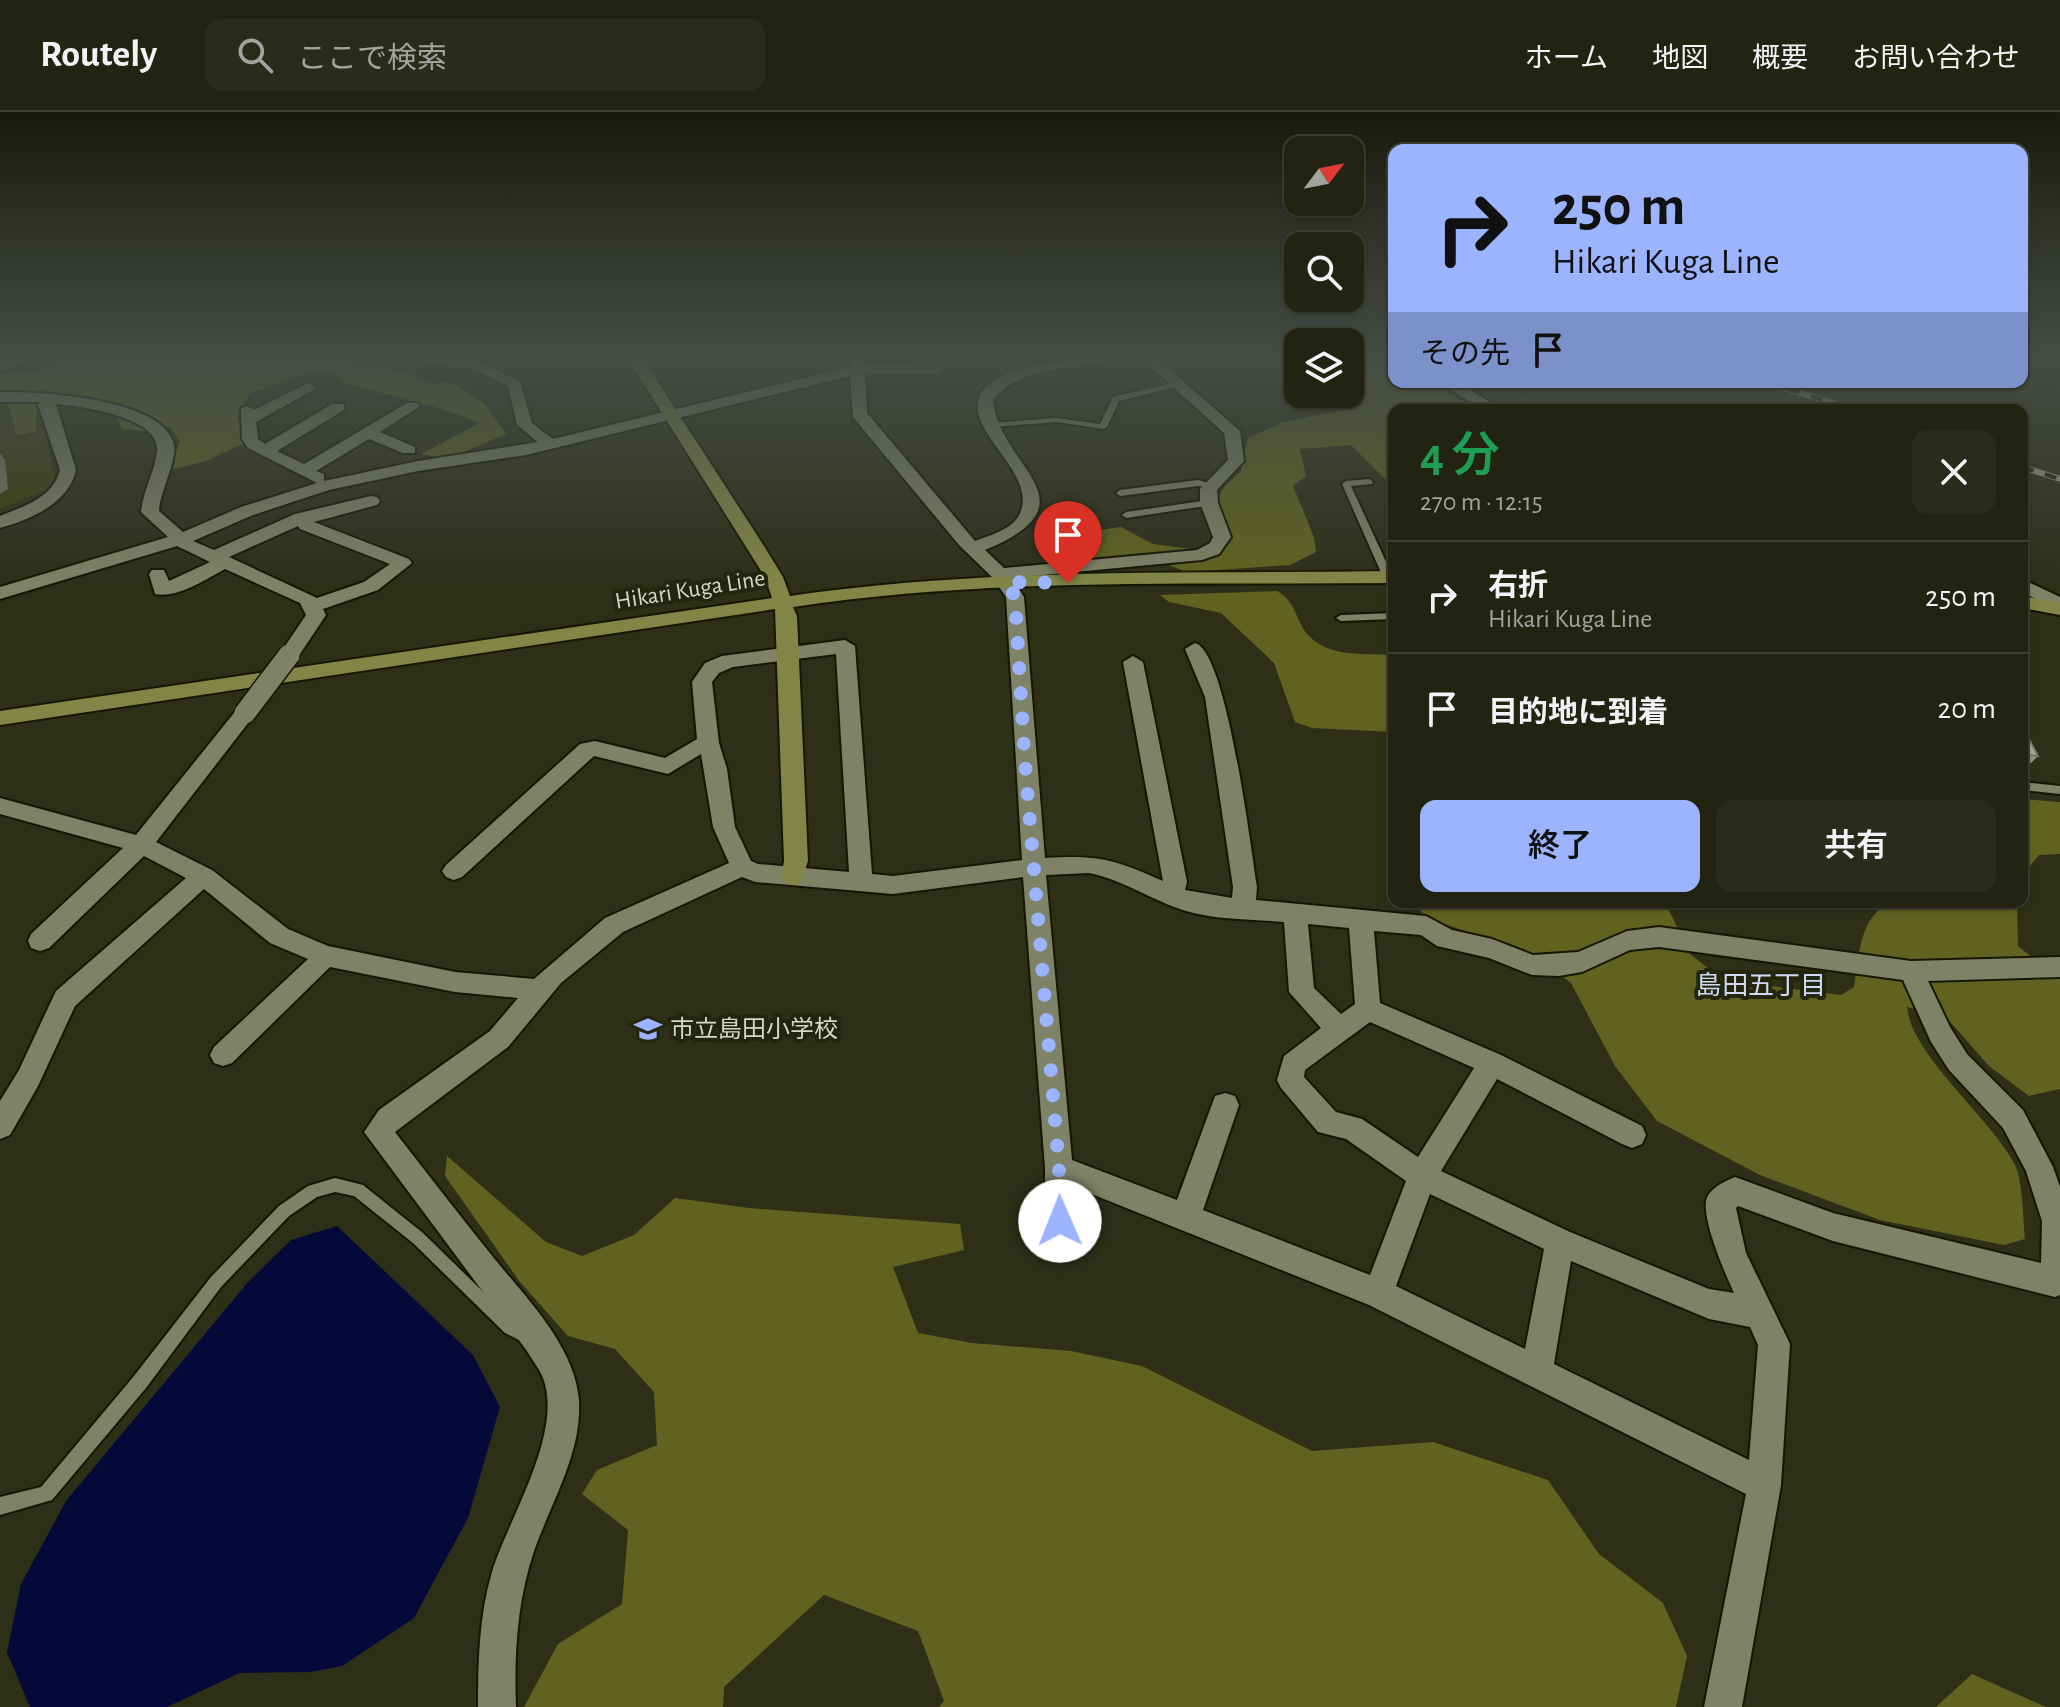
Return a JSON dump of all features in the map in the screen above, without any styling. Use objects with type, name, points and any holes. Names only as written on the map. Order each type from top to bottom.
[{"type":"main road","points":[[682,433],[768,566],[784,600],[789,652],[796,861],[793,876]]},
{"type":"main road","name":"Hikari Kuga Line","points":[[0,718],[784,600],[924,585],[1003,578],[1388,577]]},
{"type":"main road","points":[[2028,603],[2060,607]]},
{"type":"street","points":[[0,523],[58,493],[68,480],[68,470],[56,433]]},
{"type":"street","points":[[40,941],[141,845],[245,713],[316,615],[314,606],[296,592],[181,539],[150,512],[150,492],[166,446],[162,433]]},
{"type":"street","points":[[250,433],[250,439],[265,451],[321,480],[325,486]]},
{"type":"street","points":[[265,451],[294,433]]},
{"type":"street","points":[[304,471],[364,433]]},
{"type":"street","points":[[369,433],[409,450]]},
{"type":"street","points":[[536,433],[550,444]]},
{"type":"street","points":[[0,593],[181,539],[247,511],[325,486],[418,466],[481,458],[592,433]]},
{"type":"street","points":[[875,433],[965,541],[1003,578],[1015,597],[1059,1168],[1060,1221]]},
{"type":"street","points":[[974,548],[1010,532],[1027,519],[1033,502],[1029,488],[995,433]]},
{"type":"street","points":[[1003,578],[1210,554],[1218,548],[1222,537],[1210,494],[1236,461],[1232,433]]},
{"type":"street","points":[[158,574],[162,590],[189,581],[219,559],[301,518],[371,501]]},
{"type":"street","points":[[301,518],[306,525],[403,563],[371,586],[314,606]]},
{"type":"street","points":[[2028,588],[2060,607]]},
{"type":"street","points":[[861,882],[845,646],[729,661],[712,668],[702,682],[708,743],[716,769],[724,827],[742,867],[755,873],[893,885],[1034,867],[1089,864],[1114,869],[1190,903],[1426,926],[1446,939],[1492,949],[1532,965],[1559,966],[1582,962],[1627,941],[1659,937],[1911,971],[2060,967]]},
{"type":"street","points":[[1195,649],[1215,697],[1245,887],[1243,909]]},
{"type":"street","points":[[1133,662],[1175,882],[1172,897]]},
{"type":"street","points":[[454,871],[588,749],[595,748],[668,766],[696,747],[708,743]]},
{"type":"street","points":[[0,806],[141,845],[204,876],[279,936],[324,955],[455,982],[539,990]]},
{"type":"street","points":[[497,1707],[495,1647],[510,1571],[541,1489],[563,1411],[559,1377],[538,1340],[378,1132],[389,1119],[499,1039],[539,990],[614,925],[742,867]]},
{"type":"street","points":[[0,1126],[29,1078],[65,999],[204,876]]},
{"type":"street","points":[[1295,914],[1302,992],[1339,1029]]},
{"type":"street","points":[[1361,921],[1368,1009]]},
{"type":"street","points":[[223,1055],[317,966],[324,955]]},
{"type":"street","points":[[1723,1707],[1764,1485],[1774,1344],[1732,1256],[1720,1202],[1735,1191],[1833,1227],[2055,1282],[2057,1221],[2039,1167],[2013,1119],[1958,1062],[1940,1034],[1911,971]]},
{"type":"street","points":[[1368,1009],[1293,1064],[1290,1080],[1328,1123],[1352,1128],[1422,1176],[1560,1242],[1709,1304],[1761,1314]]},
{"type":"street","points":[[1368,1009],[1492,1063],[1632,1135]]},
{"type":"street","points":[[1378,1293],[1422,1176],[1492,1063]]},
{"type":"street","points":[[1185,1219],[1225,1105]]},
{"type":"street","points":[[1059,1168],[1378,1293],[1764,1485]]},
{"type":"street","points":[[1537,1371],[1560,1242]]},
{"type":"lane","points":[[1369,482],[1346,484],[1388,571]]},
{"type":"lane","points":[[1120,493],[1198,483],[1210,494]]},
{"type":"lane","points":[[1126,515],[1210,494]]},
{"type":"lane","points":[[1341,618],[1388,616]]},
{"type":"lane","points":[[2028,787],[2060,790]]},
{"type":"lane","points":[[0,1506],[46,1494],[140,1382],[216,1282],[284,1211],[313,1191],[335,1185],[358,1190],[418,1238],[510,1328],[538,1340]]},
{"type":"green space","points":[[0,433],[46,433],[55,480],[49,489],[0,509]]},
{"type":"green space","points":[[174,433],[242,433],[245,443],[203,462],[169,470],[180,442]]},
{"type":"green space","points":[[460,433],[506,434],[448,459],[421,454]]},
{"type":"green space","points":[[1258,433],[1388,433],[1388,482],[1351,445],[1300,449],[1306,476],[1293,486],[1314,537],[1316,552],[1290,565],[1186,572],[1147,556],[1051,562],[1040,550],[1054,536],[1121,527],[1153,544],[1199,550],[1226,548],[1228,533],[1217,501],[1223,488],[1241,471],[1248,438]]},
{"type":"green space","points":[[1277,591],[1284,595],[1304,630],[1318,643],[1349,653],[1388,655],[1388,732],[1312,728],[1295,722],[1274,663],[1221,613],[1169,602],[1160,595]]},
{"type":"green space","points":[[2028,799],[2060,802],[2060,854],[2039,855],[2028,869]]},
{"type":"green space","points":[[1420,908],[1668,908],[1690,954],[1723,980],[1841,995],[1854,987],[1862,939],[1872,918],[1881,908],[2017,908],[2018,946],[2060,977],[2060,1089],[2029,1096],[1989,1066],[1945,1016],[1907,1007],[1922,1045],[1989,1127],[2015,1165],[2021,1190],[2025,1239],[2004,1245],[1880,1220],[1760,1175],[1657,1121],[1615,1066],[1571,983],[1534,955],[1424,917]]},
{"type":"green space","points":[[447,1156],[546,1242],[582,1256],[634,1235],[675,1198],[749,1208],[960,1224],[964,1250],[893,1267],[918,1333],[972,1343],[1071,1351],[1142,1366],[1312,1451],[1433,1442],[1548,1480],[1599,1554],[1663,1603],[1687,1656],[1676,1707],[939,1707],[944,1701],[918,1631],[824,1595],[724,1687],[723,1707],[524,1707],[558,1644],[622,1604],[628,1530],[582,1494],[597,1470],[657,1445],[654,1392],[615,1349],[568,1336],[520,1282],[445,1176]]},
{"type":"green space","points":[[1972,1674],[2046,1707],[1936,1707]]},
{"type":"shaded area","points":[[337,1226],[473,1355],[500,1407],[468,1518],[414,1618],[342,1666],[311,1672],[240,1673],[167,1707],[30,1707],[7,1652],[21,1584],[66,1501],[248,1282],[291,1240]]},
{"type":"building","points":[[2028,737],[2038,756],[2028,755]]},
{"type":"railway","points":[[2028,469],[2060,479]]},
{"type":"place","name":"市立島田小学校","points":[[648,1029]]},
{"type":"district","name":"島田五丁目","points":[[1761,985]]},
{"type":"route","points":[[1060,1221],[1059,1168],[1025,763],[1015,597],[1007,582],[1068,583]]}]
